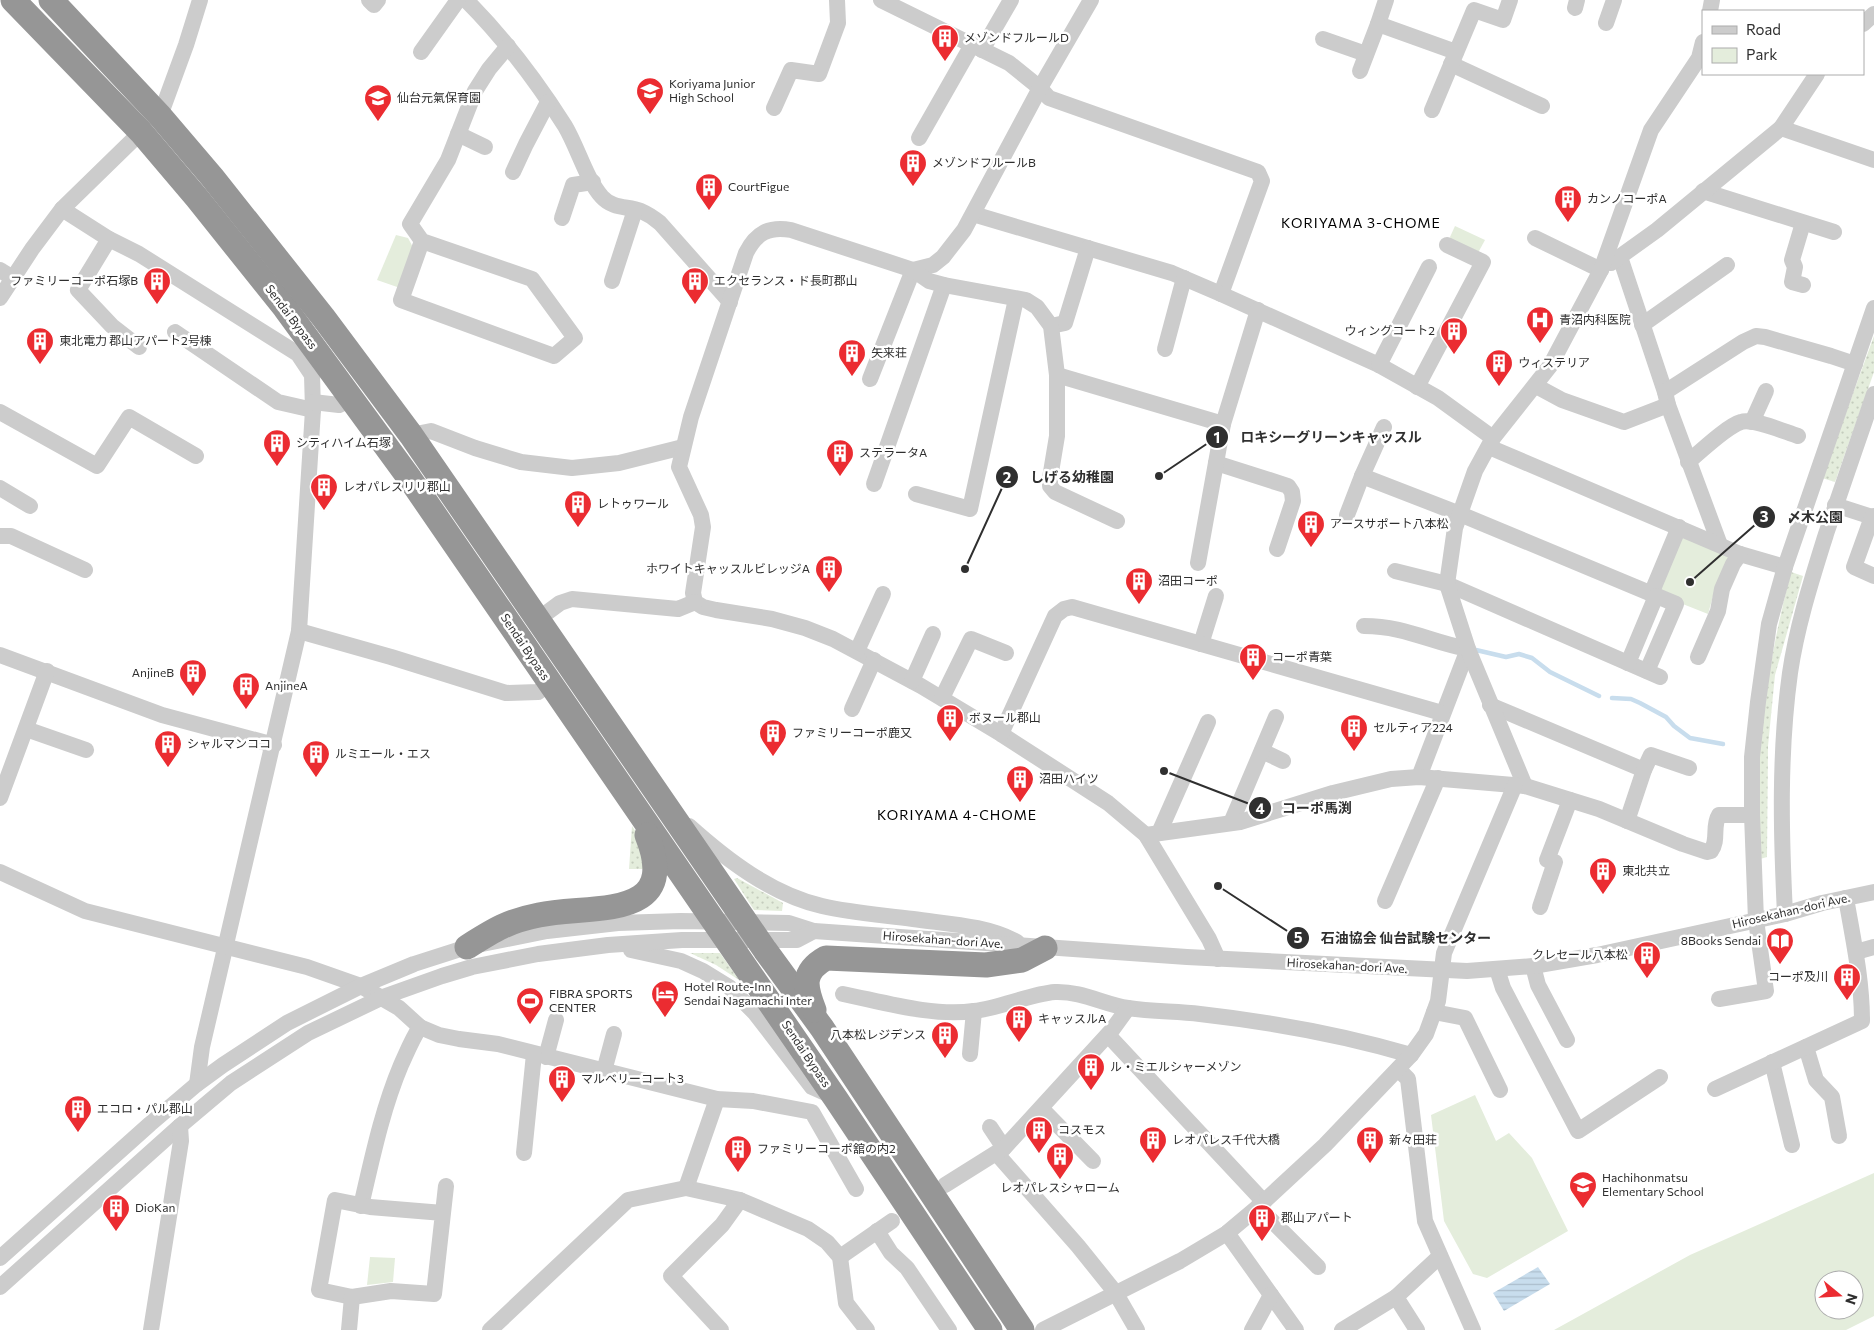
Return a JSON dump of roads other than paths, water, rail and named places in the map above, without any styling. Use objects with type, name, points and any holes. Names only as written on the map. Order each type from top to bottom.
[{"type":"highway","name":"Sendai Bypass","points":[[13,0],[140,132],[197,198],[285,308],[410,479],[836,1099],[990,1330]]},
{"type":"highway","name":"Sendai Bypass","points":[[52,0],[160,116],[212,176],[411,435],[537,620],[822,1028],[1022,1330]]},
{"type":"highway","points":[[466,946],[513,920],[542,914],[615,907],[632,902],[640,897],[651,885],[656,866],[653,850],[636,807]]},
{"type":"highway","points":[[822,1028],[806,990],[806,982],[809,973],[819,962],[826,958],[986,965],[1022,960],[1035,947]]},
{"type":"street","points":[[160,116],[186,46],[200,0]]},
{"type":"street","points":[[369,0],[374,5],[378,0]]},
{"type":"street","points":[[420,52],[458,0]]},
{"type":"street","points":[[466,0],[491,24],[566,128],[603,198],[621,208],[649,214],[660,223],[730,302]]},
{"type":"street","points":[[774,108],[791,70],[819,74],[838,23],[838,0]]},
{"type":"street","points":[[881,0],[1009,63],[1040,88],[1049,98],[1258,172],[1262,181],[1221,294]]},
{"type":"street","points":[[918,138],[977,47],[1011,0]]},
{"type":"street","points":[[913,270],[933,265],[943,257],[964,230],[1040,88],[1091,0]]},
{"type":"street","points":[[1360,71],[1386,0]]},
{"type":"street","points":[[1432,110],[1474,10],[1503,20],[1510,0]]},
{"type":"street","points":[[1606,23],[1614,0]]},
{"type":"street","points":[[1864,23],[1874,14]]},
{"type":"street","points":[[1378,24],[1454,58],[1542,106]]},
{"type":"street","points":[[1323,39],[1366,54]]},
{"type":"street","points":[[422,240],[401,300],[554,356],[575,338],[532,279],[422,240],[410,224],[448,160],[475,91],[489,69],[508,46]]},
{"type":"street","points":[[1043,1330],[1115,1292],[1180,1261],[1227,1233],[1261,1205],[1325,1145],[1411,1055],[1426,1034],[1438,1001],[1444,953],[1520,785],[1468,649],[1447,584],[1455,528],[1475,472],[1491,442],[1550,366],[1601,270],[1651,130],[1699,58],[1702,46]]},
{"type":"street","points":[[1601,270],[1657,230],[1781,128],[1816,75]]},
{"type":"street","points":[[514,172],[548,102]]},
{"type":"street","points":[[1781,128],[1874,160]]},
{"type":"street","points":[[0,298],[7,274],[32,249],[62,209],[140,132]]},
{"type":"street","points":[[458,134],[485,147]]},
{"type":"street","points":[[562,218],[573,185],[593,182]]},
{"type":"street","points":[[1703,191],[1834,232]]},
{"type":"street","points":[[62,209],[109,240],[139,254],[298,354],[312,375],[313,406],[299,631],[274,745],[202,1047],[197,1084]]},
{"type":"street","points":[[612,281],[635,210]]},
{"type":"street","points":[[973,214],[1172,273],[1258,310],[1379,366],[1438,398],[1491,442],[1740,554],[1785,567]]},
{"type":"street","points":[[1803,223],[1792,260],[1795,268],[1792,282],[1803,286]]},
{"type":"street","points":[[1117,521],[1055,492],[1050,486],[1057,436],[1057,375],[1050,326],[1036,308],[1026,300],[929,281],[913,270],[791,230],[778,228],[764,233],[752,241],[746,254],[683,447],[679,467],[701,515],[703,527],[693,593],[695,602],[703,607],[772,619],[833,638],[942,698],[1108,803],[1152,834],[1218,959]]},
{"type":"street","points":[[1535,238],[1601,270]]},
{"type":"street","points":[[109,240],[78,290],[112,326],[139,348]]},
{"type":"street","points":[[1417,387],[1483,262],[1447,245]]},
{"type":"street","points":[[1050,326],[1064,323],[1088,248]]},
{"type":"street","points":[[1620,257],[1688,462],[1720,545]]},
{"type":"street","points":[[1642,325],[1727,265]]},
{"type":"street","points":[[1379,366],[1430,267]]},
{"type":"street","points":[[870,379],[913,270]]},
{"type":"street","points":[[1165,349],[1184,278]]},
{"type":"street","points":[[874,484],[944,285]]},
{"type":"street","points":[[916,494],[970,509],[1016,299]]},
{"type":"street","points":[[1718,999],[1766,991],[1756,920],[1752,757],[1769,624],[1785,567],[1874,308]]},
{"type":"street","points":[[1198,563],[1224,424],[1258,310]]},
{"type":"street","points":[[175,332],[278,402],[313,406],[339,405],[351,398]]},
{"type":"street","points":[[1536,386],[1562,400],[1624,422],[1666,398],[1743,342],[1756,336],[1855,364]]},
{"type":"street","points":[[1057,375],[1224,424]]},
{"type":"street","points":[[1752,422],[1766,391]]},
{"type":"street","points":[[1785,914],[1781,776],[1785,716],[1791,671],[1800,623],[1813,575],[1835,505],[1874,394]]},
{"type":"street","points":[[0,412],[97,466],[129,417],[196,456]]},
{"type":"street","points":[[1688,462],[1742,421],[1752,422],[1798,436]]},
{"type":"street","points":[[1347,515],[1384,427]]},
{"type":"street","points":[[411,435],[431,431],[475,448],[522,462],[572,468],[619,463],[683,447]]},
{"type":"street","points":[[1216,463],[1288,486],[1292,492],[1293,502],[1277,549]]},
{"type":"street","points":[[1362,476],[1460,514],[1676,604],[1654,674],[1447,584],[1395,571]]},
{"type":"street","points":[[0,488],[30,506]]},
{"type":"street","points":[[1835,505],[1873,516],[1854,567],[1874,576]]},
{"type":"street","points":[[1628,663],[1679,527]]},
{"type":"street","points":[[0,536],[10,536],[85,570]]},
{"type":"street","points":[[1698,657],[1718,611],[1722,589],[1733,564],[1740,554]]},
{"type":"street","points":[[857,651],[883,594]]},
{"type":"street","points":[[1201,644],[1216,596]]},
{"type":"street","points":[[537,620],[560,603],[572,599],[678,609],[695,602]]},
{"type":"street","points":[[1001,734],[1055,616],[1064,609],[1072,607],[1442,714]]},
{"type":"street","points":[[1364,626],[1383,626],[1406,630],[1451,646],[1468,649]]},
{"type":"street","points":[[299,631],[506,693],[538,692],[550,683]]},
{"type":"street","points":[[912,681],[933,634]]},
{"type":"street","points":[[942,698],[971,639],[1006,653]]},
{"type":"street","points":[[1419,777],[1468,649]]},
{"type":"street","points":[[0,655],[47,671],[162,716],[274,745]]},
{"type":"street","points":[[852,709],[874,660]]},
{"type":"street","points":[[0,798],[47,671]]},
{"type":"street","points":[[1490,705],[1644,770]]},
{"type":"street","points":[[1231,823],[1276,717]]},
{"type":"street","points":[[1152,834],[1208,722]]},
{"type":"street","points":[[26,729],[86,750]]},
{"type":"street","points":[[1262,751],[1283,761]]},
{"type":"street","points":[[1627,821],[1651,754],[1689,768]]},
{"type":"street","points":[[1152,834],[1231,823],[1333,793],[1391,779],[1419,777],[1520,785],[1570,800],[1706,852],[1711,851],[1714,847],[1716,824],[1719,815],[1752,815]]},
{"type":"street","points":[[1385,901],[1438,778]]},
{"type":"street","points":[[1540,907],[1555,862],[1547,860],[1570,800]]},
{"type":"street","points":[[668,808],[713,848],[741,869],[776,888],[804,900],[820,906],[862,913],[979,928],[1002,934],[1035,947]]},
{"type":"street","points":[[0,872],[85,911],[307,967],[361,986],[383,997],[399,1008],[420,1027],[439,1035],[459,1040],[498,1044],[717,1099],[753,1101],[812,1112],[856,1189]]},
{"type":"street","name":"Hirosekahan-dori Ave.","points":[[721,931],[753,931],[797,940],[814,931],[1218,959],[1441,971],[1533,966],[1597,955],[1785,914],[1822,903],[1874,892]]},
{"type":"street","points":[[1714,1089],[1862,1021],[1862,1002],[1856,952],[1846,898]]},
{"type":"street","points":[[0,1258],[197,1084],[287,1023],[361,986],[414,964],[466,946],[548,930],[618,923],[721,931]]},
{"type":"street","points":[[0,1287],[231,1082],[308,1033],[383,997],[472,968],[538,954],[682,940],[721,931]]},
{"type":"street","points":[[608,946],[650,953],[681,962],[716,978],[741,998],[755,1013],[812,1087],[836,1099]]},
{"type":"street","points":[[1856,952],[1874,947]]},
{"type":"street","points":[[1533,966],[1538,985],[1567,1040]]},
{"type":"street","points":[[1498,969],[1503,988],[1578,1130],[1660,1077]]},
{"type":"street","points":[[843,994],[932,1011],[974,1011],[1054,992],[1077,993],[1128,1008],[1243,1019],[1360,1040],[1411,1055]]},
{"type":"street","points":[[946,1185],[1000,1151],[1108,1035],[1128,1008]]},
{"type":"street","points":[[970,1054],[974,1011]]},
{"type":"street","points":[[1434,1012],[1465,1018],[1500,1090]]},
{"type":"street","points":[[524,1153],[540,1055],[556,1020]]},
{"type":"street","points":[[361,1206],[376,1142],[394,1083],[414,1036],[420,1027]]},
{"type":"street","points":[[604,1071],[614,1034]]},
{"type":"street","points":[[1108,1035],[1318,1266]]},
{"type":"street","points":[[1806,1047],[1816,1080],[1832,1098],[1839,1136]]},
{"type":"street","points":[[1772,1062],[1792,1145]]},
{"type":"street","points":[[1398,1069],[1408,1079],[1425,1221],[1473,1330]]},
{"type":"street","points":[[686,1188],[717,1099]]},
{"type":"street","points":[[1041,1108],[1093,1161]]},
{"type":"street","points":[[151,1330],[181,1141],[180,1126]]},
{"type":"street","points":[[990,1127],[1000,1151],[1115,1292],[1137,1330]]},
{"type":"street","points":[[443,1213],[361,1206],[335,1200],[319,1290],[352,1297],[391,1291],[434,1294],[443,1213],[446,1186]]},
{"type":"street","points":[[490,1330],[628,1200],[686,1188],[740,1200],[808,1229],[827,1242],[840,1257],[846,1303],[867,1330]]},
{"type":"street","points":[[721,1330],[671,1276],[722,1225],[740,1200]]},
{"type":"street","points":[[840,1257],[892,1221]]},
{"type":"street","points":[[878,1231],[891,1253],[907,1268],[950,1330]]},
{"type":"street","points":[[1227,1233],[1296,1330]]},
{"type":"street","points":[[1342,1330],[1396,1297],[1440,1256]]},
{"type":"street","points":[[1252,1330],[1271,1295]]},
{"type":"street","points":[[349,1330],[352,1297]]},
{"type":"street","points":[[1396,1297],[1417,1330]]},
{"type":"water","points":[[1538,1267],[1550,1284],[1504,1311],[1493,1293]]},
{"type":"waterway","points":[[1476,650],[1506,657],[1519,654],[1532,658],[1550,672],[1599,696]]},
{"type":"waterway","points":[[1612,698],[1631,699],[1640,703],[1666,717],[1674,726],[1690,738],[1723,744]]},
{"type":"place","name":"メゾンドフルールD","points":[[945,62]]},
{"type":"place","name":"Koriyama Junior High School","points":[[650,115]]},
{"type":"place","name":"仙台元氣保育園","points":[[378,122]]},
{"type":"place","name":"メゾンドフルールB","points":[[913,187]]},
{"type":"place","name":"CourtFigue","points":[[709,211]]},
{"type":"place","name":"カンノコーポA","points":[[1568,223]]},
{"type":"place","name":"ファミリーコーポ石塚B","points":[[157,305]]},
{"type":"place","name":"エクセランス・ド長町郡山","points":[[695,305]]},
{"type":"place","name":"青沼内科医院","points":[[1540,344]]},
{"type":"place","name":"ウィングコート2","points":[[1454,355]]},
{"type":"place","name":"東北電力 郡山アパート2号棟","points":[[40,365]]},
{"type":"place","name":"矢来荘","points":[[852,377]]},
{"type":"place","name":"ウィステリア","points":[[1499,387]]},
{"type":"place","name":"シティハイム石塚","points":[[277,467]]},
{"type":"place","name":"ロキシーグリーンキャッスル","points":[[1159,476]]},
{"type":"place","name":"ステラータA","points":[[840,477]]},
{"type":"place","name":"レオパレスリリ郡山","points":[[324,511]]},
{"type":"place","name":"レトゥワール","points":[[578,528]]},
{"type":"place","name":"アースサポート八本松","points":[[1311,548]]},
{"type":"place","name":"しげる幼稚園","points":[[965,569]]},
{"type":"place","name":"〆木公園","points":[[1690,582]]},
{"type":"place","name":"ホワイトキャッスルビレッジA","points":[[829,593]]},
{"type":"place","name":"沼田コーポ","points":[[1139,605]]},
{"type":"place","name":"コーポ青葉","points":[[1253,681]]},
{"type":"place","name":"AnjineB","points":[[193,697]]},
{"type":"place","name":"AnjineA","points":[[246,710]]},
{"type":"place","name":"ボヌール郡山","points":[[950,742]]},
{"type":"place","name":"セルティア224","points":[[1354,752]]},
{"type":"place","name":"ファミリーコーポ鹿又","points":[[773,757]]},
{"type":"place","name":"シャルマンココ","points":[[168,768]]},
{"type":"place","name":"コーポ馬渕","points":[[1164,771]]},
{"type":"place","name":"ルミエール・エス","points":[[316,778]]},
{"type":"place","name":"沼田ハイツ","points":[[1020,803]]},
{"type":"place","name":"石油協会 仙台試験センター","points":[[1218,886]]},
{"type":"place","name":"東北共立","points":[[1603,895]]},
{"type":"place","name":"8Books Sendai","points":[[1780,965]]},
{"type":"place","name":"クレセール八本松","points":[[1647,979]]},
{"type":"place","name":"コーポ及川","points":[[1847,1001]]},
{"type":"place","name":"Hotel Route-Inn Sendai Nagamachi Inter","points":[[665,1018]]},
{"type":"place","name":"FIBRA SPORTS CENTER","points":[[530,1025]]},
{"type":"place","name":"キャッスルA","points":[[1019,1043]]},
{"type":"place","name":"八本松レジデンス","points":[[945,1059]]},
{"type":"place","name":"ル・ミエルシャーメゾン","points":[[1091,1091]]},
{"type":"place","name":"マルベリーコート3","points":[[562,1103]]},
{"type":"place","name":"エコロ・パル郡山","points":[[78,1133]]},
{"type":"place","name":"コスモス","points":[[1039,1154]]},
{"type":"place","name":"レオパレス千代大橋","points":[[1153,1164]]},
{"type":"place","name":"新々田荘","points":[[1370,1164]]},
{"type":"place","name":"ファミリーコーポ舘の内2","points":[[738,1173]]},
{"type":"place","name":"レオパレスシャローム","points":[[1060,1180]]},
{"type":"place","name":"Hachihonmatsu Elementary School","points":[[1583,1209]]},
{"type":"place","name":"DioKan","points":[[116,1232]]},
{"type":"place","name":"郡山アパート","points":[[1262,1242]]},
{"type":"district","name":"KORIYAMA 3-CHOME","points":[[1361,223]]},
{"type":"district","name":"KORIYAMA 4-CHOME","points":[[957,815]]}]
